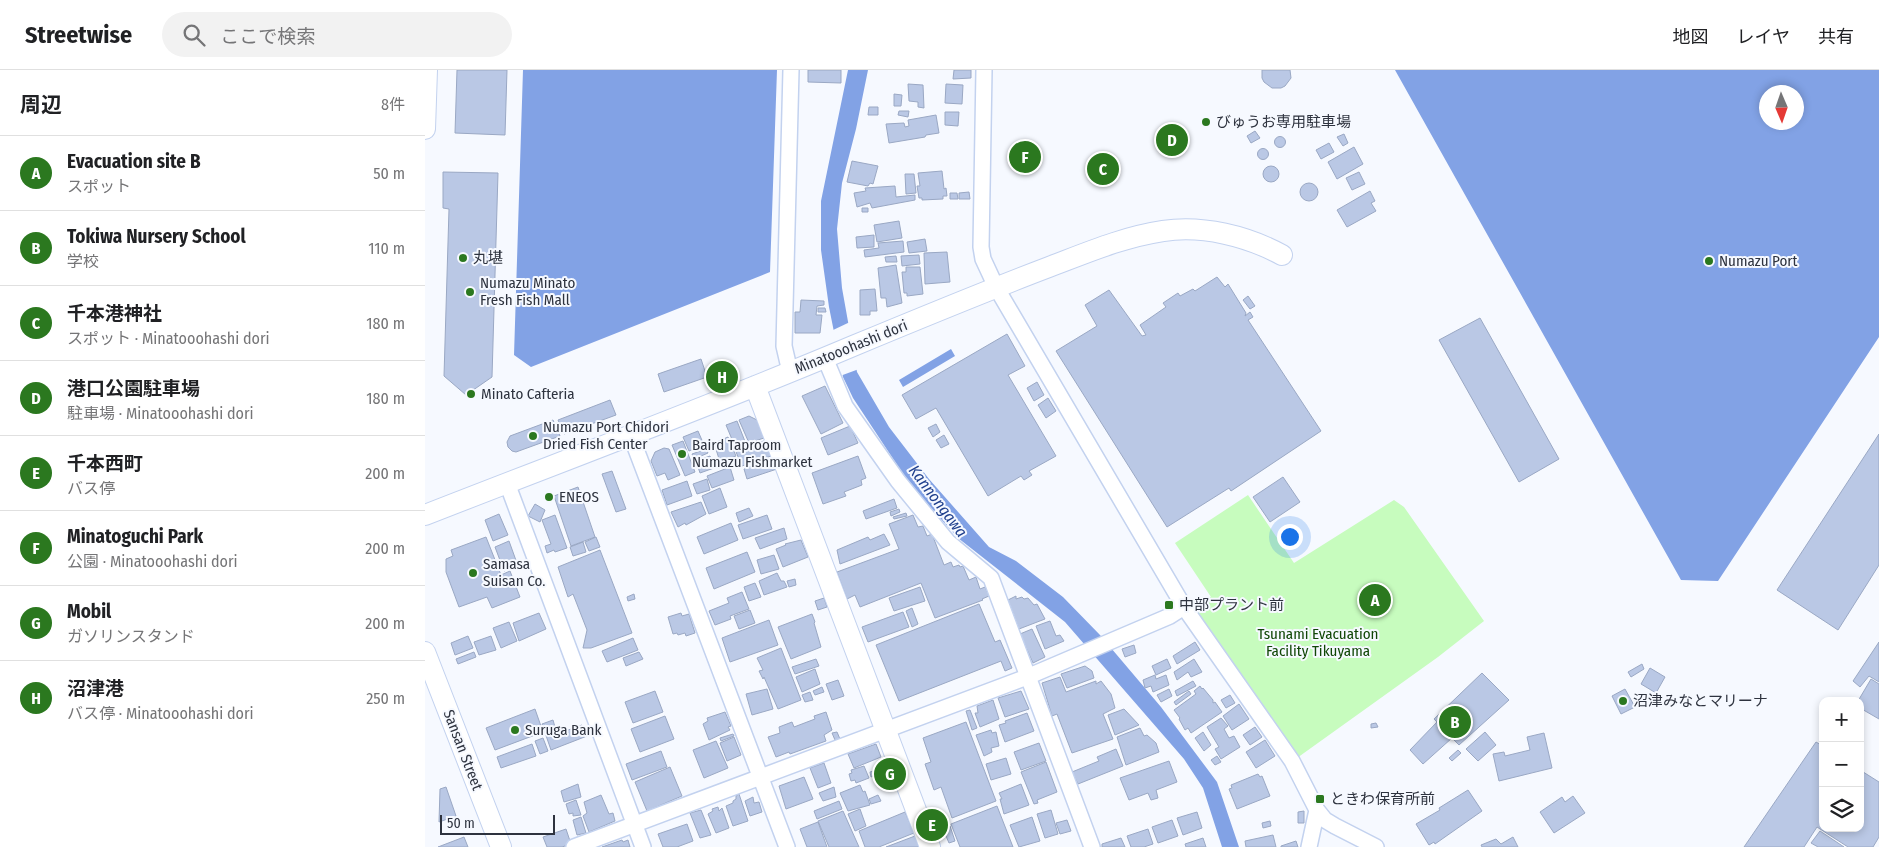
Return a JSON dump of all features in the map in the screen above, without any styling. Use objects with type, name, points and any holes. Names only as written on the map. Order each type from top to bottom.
[{"type":"street","points":[[425,129],[427,70]]},
{"type":"street","points":[[790,372],[784,346],[791,70]]},
{"type":"street","points":[[984,70],[981,247],[983,259],[997,287],[1184,607],[1292,760],[1317,810],[1325,820],[1376,847]]},
{"type":"street","name":"Minatooohashi dori","points":[[425,515],[631,436],[997,287],[1092,251],[1141,235],[1166,231],[1195,230],[1242,238],[1282,255]]},
{"type":"street","points":[[830,356],[845,406],[898,481],[948,542],[991,578],[1092,847]]},
{"type":"street","points":[[755,386],[930,847]]},
{"type":"street","points":[[631,436],[787,847]]},
{"type":"street","points":[[507,483],[643,847]]},
{"type":"street","points":[[574,847],[1027,677],[1170,616],[1184,607]]},
{"type":"street","name":"Sansan Street","points":[[425,652],[501,847]]},
{"type":"street","points":[[1309,847],[1317,810]]},
{"type":"green space","name":"Tsunami Evacuation Facility Tikuyama","points":[[1248,495],[1294,563],[1394,500],[1404,507],[1484,621],[1438,657],[1297,758],[1191,604],[1211,597],[1175,543]]},
{"type":"water","points":[[523,70],[777,70],[770,272],[531,367],[514,355]]},
{"type":"water","name":"Kannongawa","points":[[848,70],[868,70],[856,129],[842,183],[837,229],[842,288],[857,372],[889,427],[929,479],[989,547],[1016,561],[1063,597],[1100,635],[1161,707],[1217,782],[1239,847],[1222,847],[1203,788],[1184,759],[1065,622],[958,538],[911,486],[853,398],[843,377],[829,307],[821,250],[821,201]]},
{"type":"water","points":[[1395,70],[1879,70],[1879,337],[1718,581],[1681,580]]},
{"type":"water","points":[[951,349],[955,356],[903,387],[899,380]]},
{"type":"pier","points":[[850,322],[859,369],[840,376],[831,331]]},
{"type":"building","points":[[457,70],[507,70],[505,135],[455,133]]},
{"type":"building","points":[[808,70],[841,70],[841,83],[808,82]]},
{"type":"building","points":[[954,70],[971,70],[971,78],[953,79]]},
{"type":"building","points":[[1262,70],[1290,70],[1291,78],[1285,86],[1272,88],[1264,82]]},
{"type":"building","points":[[908,84],[923,85],[924,108],[918,107],[918,102],[909,101]]},
{"type":"building","points":[[946,84],[963,85],[962,104],[945,103]]},
{"type":"building","points":[[894,94],[902,95],[901,106],[894,106]]},
{"type":"building","points":[[869,107],[878,107],[878,115],[868,115]]},
{"type":"building","points":[[899,111],[909,111],[908,117],[898,115]]},
{"type":"building","points":[[945,112],[959,112],[958,126],[945,125]]},
{"type":"building","points":[[936,115],[939,133],[889,143],[886,124],[904,123],[905,127],[909,126],[908,120]]},
{"type":"building","points":[[1255,131],[1260,138],[1251,143],[1247,136]]},
{"type":"building","points":[[1344,134],[1348,143],[1343,146],[1337,137]]},
{"type":"building","points":[[1278,137],[1282,137],[1285,142],[1284,146],[1278,147],[1275,144],[1275,140]]},
{"type":"building","points":[[1329,143],[1334,152],[1321,159],[1316,150]]},
{"type":"building","points":[[1354,147],[1363,164],[1337,179],[1328,162]]},
{"type":"building","points":[[1263,148],[1269,154],[1263,160],[1257,154]]},
{"type":"building","points":[[852,161],[878,166],[873,184],[870,183],[868,186],[847,182]]},
{"type":"building","points":[[1110,162],[1111,175],[1097,177],[1096,164]]},
{"type":"building","points":[[1271,166],[1279,174],[1271,182],[1263,174]]},
{"type":"building","points":[[942,171],[944,189],[946,188],[947,196],[943,196],[943,199],[922,200],[922,198],[919,198],[917,186],[920,186],[918,173]]},
{"type":"building","name":"Numazu Minato Fresh Fish Mall","points":[[443,172],[498,173],[492,377],[466,395],[444,376],[449,209],[443,208]]},
{"type":"building","points":[[1359,172],[1365,184],[1352,190],[1346,178]]},
{"type":"building","points":[[905,174],[914,174],[916,193],[906,194]]},
{"type":"building","points":[[1309,183],[1315,186],[1318,192],[1315,198],[1309,201],[1303,198],[1300,192],[1303,186]]},
{"type":"building","points":[[895,186],[896,197],[915,195],[915,200],[872,208],[870,203],[857,207],[854,193],[866,191],[865,188]]},
{"type":"building","points":[[1370,191],[1375,201],[1371,203],[1376,211],[1347,227],[1337,210]]},
{"type":"building","points":[[969,192],[970,199],[959,199],[959,193]]},
{"type":"building","points":[[950,193],[957,193],[958,199],[950,199]]},
{"type":"building","points":[[862,208],[868,208],[868,212],[862,212]]},
{"type":"building","points":[[899,221],[902,238],[877,242],[874,225]]},
{"type":"building","points":[[874,235],[874,247],[857,248],[856,237]]},
{"type":"building","points":[[925,239],[927,251],[909,253],[907,242]]},
{"type":"building","points":[[903,241],[904,252],[865,257],[864,250],[879,248],[878,243]]},
{"type":"building","points":[[947,252],[950,282],[925,284],[924,253]]},
{"type":"building","points":[[919,255],[920,264],[902,266],[901,256]]},
{"type":"building","points":[[896,256],[897,262],[886,262],[885,257]]},
{"type":"building","points":[[896,265],[902,303],[887,307],[886,298],[881,298],[878,268]]},
{"type":"building","points":[[906,267],[920,267],[923,294],[907,296],[907,293],[904,293],[902,272],[906,272]]},
{"type":"building","points":[[1217,277],[1225,287],[1228,284],[1246,313],[1245,316],[1250,312],[1253,317],[1248,320],[1321,431],[1231,491],[1229,488],[1167,527],[1056,351],[1097,326],[1085,305],[1109,290],[1142,336],[1146,335],[1140,325],[1166,307],[1163,303],[1178,293],[1180,296],[1193,289],[1195,291]]},
{"type":"building","points":[[875,289],[877,311],[870,311],[870,315],[860,315],[860,290]]},
{"type":"building","points":[[1248,296],[1255,306],[1250,309],[1243,300]]},
{"type":"building","points":[[801,300],[824,301],[824,305],[817,306],[816,315],[822,315],[820,333],[795,333],[795,312],[800,312]]},
{"type":"building","points":[[818,308],[825,308],[826,312],[818,312]]},
{"type":"building","points":[[1480,318],[1559,459],[1519,482],[1439,340]]},
{"type":"building","points":[[1007,334],[1025,366],[1008,375],[1056,456],[1029,471],[1032,475],[1024,480],[1021,476],[988,496],[936,408],[916,419],[902,395]]},
{"type":"building","points":[[701,359],[707,377],[664,392],[658,374]]},
{"type":"building","points":[[1037,382],[1044,395],[1034,401],[1027,388]]},
{"type":"building","points":[[825,386],[843,423],[821,434],[802,396]]},
{"type":"building","points":[[1048,398],[1056,411],[1046,418],[1038,405]]},
{"type":"building","points":[[610,400],[616,415],[564,434],[558,420]]},
{"type":"building","points":[[749,416],[757,420],[764,438],[749,443],[739,420]]},
{"type":"building","points":[[553,420],[560,436],[516,452],[508,447],[507,442],[510,436]]},
{"type":"building","points":[[737,421],[746,444],[736,449],[726,425]]},
{"type":"building","points":[[936,424],[940,432],[933,437],[928,428]]},
{"type":"building","points":[[850,426],[858,443],[828,455],[821,438]]},
{"type":"building","points":[[698,431],[704,445],[689,451],[683,437]]},
{"type":"building","points":[[1879,434],[1879,565],[1838,630],[1777,590]]},
{"type":"building","points":[[944,435],[949,444],[941,448],[936,440]]},
{"type":"building","points":[[728,437],[736,456],[720,462],[714,443]]},
{"type":"building","points":[[766,440],[771,456],[742,466],[736,452]]},
{"type":"building","points":[[683,441],[695,472],[685,476],[672,445]]},
{"type":"building","points":[[664,448],[669,449],[680,475],[668,480],[665,473],[657,476],[651,461],[655,452]]},
{"type":"building","points":[[706,449],[708,453],[694,459],[692,454]]},
{"type":"building","points":[[710,456],[714,468],[700,473],[696,461]]},
{"type":"building","points":[[858,456],[866,478],[861,480],[862,485],[844,492],[846,496],[823,504],[812,473]]},
{"type":"building","points":[[773,458],[777,469],[747,479],[744,469]]},
{"type":"building","points":[[730,467],[734,480],[712,488],[707,476]]},
{"type":"building","points":[[612,471],[626,509],[616,512],[602,474]]},
{"type":"building","points":[[1283,477],[1300,502],[1270,522],[1253,497]]},
{"type":"building","points":[[707,479],[710,490],[697,494],[693,484]]},
{"type":"building","points":[[687,481],[692,496],[667,505],[662,490]]},
{"type":"building","points":[[578,487],[595,537],[571,546],[554,496]]},
{"type":"building","points":[[720,488],[727,507],[709,514],[702,496]]},
{"type":"building","points":[[894,499],[897,508],[866,519],[863,511]]},
{"type":"building","points":[[701,502],[706,514],[686,525],[685,523],[678,527],[671,512]]},
{"type":"building","points":[[535,504],[545,510],[540,522],[528,516]]},
{"type":"building","points":[[749,508],[753,516],[739,522],[736,513]]},
{"type":"building","points":[[899,509],[900,512],[891,516],[890,512]]},
{"type":"building","points":[[906,513],[907,516],[894,519],[893,517]]},
{"type":"building","points":[[499,514],[508,535],[493,541],[485,520]]},
{"type":"building","points":[[555,515],[567,548],[547,553],[545,546],[551,544],[542,520]]},
{"type":"building","points":[[767,515],[772,529],[743,539],[738,525]]},
{"type":"building","points":[[913,515],[918,527],[923,526],[927,536],[932,534],[944,565],[951,562],[953,567],[963,566],[969,580],[976,577],[980,589],[985,587],[989,596],[935,618],[921,583],[860,607],[855,595],[847,599],[837,572],[899,549],[889,524]]},
{"type":"building","points":[[731,523],[738,540],[704,554],[697,537]]},
{"type":"building","points":[[784,528],[787,539],[760,549],[755,538]]},
{"type":"building","points":[[884,534],[890,545],[840,564],[837,550],[868,537],[870,540]]},
{"type":"building","name":"Samasa Suisan Co.","points":[[486,537],[501,575],[510,571],[520,597],[492,608],[487,597],[459,607],[446,572],[446,559],[453,556],[451,550]]},
{"type":"building","points":[[596,537],[600,547],[589,551],[585,542]]},
{"type":"building","points":[[801,540],[808,557],[783,567],[776,549],[785,544]]},
{"type":"building","points":[[509,541],[518,566],[504,571],[495,547]]},
{"type":"building","points":[[583,542],[586,552],[573,556],[570,547]]},
{"type":"building","points":[[600,550],[632,633],[591,648],[583,648],[587,630],[573,594],[568,597],[558,567]]},
{"type":"building","points":[[747,552],[755,572],[714,589],[706,568]]},
{"type":"building","points":[[774,555],[779,569],[761,574],[757,560]]},
{"type":"building","points":[[777,573],[787,587],[764,595],[759,581]]},
{"type":"building","points":[[795,579],[796,585],[789,587],[787,581]]},
{"type":"building","points":[[755,583],[761,597],[749,601],[744,587]]},
{"type":"building","points":[[920,587],[925,601],[894,611],[889,598]]},
{"type":"building","points":[[742,592],[749,609],[730,616],[731,619],[715,625],[709,611],[729,603],[727,598]]},
{"type":"building","points":[[1376,592],[1383,601],[1370,608],[1365,598]]},
{"type":"building","points":[[634,594],[635,599],[628,601],[627,597]]},
{"type":"building","points":[[1016,596],[1016,599],[1028,598],[1034,605],[1037,604],[1045,619],[1019,629],[1008,600]]},
{"type":"building","points":[[824,598],[827,607],[818,610],[815,601]]},
{"type":"building","points":[[979,604],[995,642],[1000,640],[1012,668],[1005,671],[1001,661],[899,701],[876,645]]},
{"type":"building","points":[[912,608],[918,624],[912,627],[906,611]]},
{"type":"building","points":[[750,610],[755,623],[739,629],[734,616]]},
{"type":"building","points":[[903,612],[909,627],[868,642],[862,627]]},
{"type":"building","points":[[539,613],[546,629],[519,641],[513,623]]},
{"type":"building","points":[[681,613],[682,616],[689,614],[695,633],[686,636],[685,633],[673,634],[668,617]]},
{"type":"building","points":[[812,614],[821,647],[791,659],[778,627]]},
{"type":"building","points":[[769,620],[778,645],[730,662],[722,638]]},
{"type":"building","points":[[1050,621],[1056,636],[1060,635],[1064,641],[1045,649],[1036,626]]},
{"type":"building","points":[[509,622],[517,641],[501,648],[493,628]]},
{"type":"building","points":[[1032,629],[1045,657],[1033,663],[1020,634]]},
{"type":"building","points":[[468,636],[473,648],[455,655],[451,643]]},
{"type":"building","points":[[491,636],[496,650],[479,655],[474,642]]},
{"type":"building","points":[[633,638],[638,650],[607,662],[602,651]]},
{"type":"building","points":[[1195,642],[1200,650],[1177,664],[1173,656]]},
{"type":"building","points":[[1879,642],[1879,682],[1869,676],[1860,687],[1853,681]]},
{"type":"building","points":[[1134,645],[1136,653],[1125,657],[1122,649]]},
{"type":"building","points":[[781,648],[801,700],[778,709],[764,677],[763,679],[759,671],[763,670],[757,658]]},
{"type":"building","points":[[474,652],[476,657],[458,664],[456,659]]},
{"type":"building","points":[[639,652],[643,659],[626,666],[623,658]]},
{"type":"building","points":[[816,659],[819,666],[795,674],[792,667]]},
{"type":"building","points":[[1167,659],[1171,668],[1156,675],[1152,666]]},
{"type":"building","points":[[1194,659],[1202,672],[1191,677],[1188,672],[1177,680],[1174,672]]},
{"type":"building","points":[[1642,664],[1644,669],[1631,677],[1628,672]]},
{"type":"building","points":[[1085,666],[1092,671],[1094,678],[1067,688],[1061,674]]},
{"type":"building","points":[[1650,668],[1665,677],[1656,693],[1641,684]]},
{"type":"building","points":[[815,669],[820,684],[802,692],[796,677]]},
{"type":"building","points":[[1482,673],[1509,700],[1459,745],[1452,738],[1423,764],[1410,750],[1437,722],[1434,719]]},
{"type":"building","points":[[1155,675],[1156,679],[1166,675],[1169,685],[1153,692],[1151,686],[1145,688],[1143,680]]},
{"type":"building","points":[[1060,677],[1066,692],[1101,681],[1111,694],[1115,708],[1103,714],[1113,739],[1072,753],[1057,714],[1052,716],[1042,683]]},
{"type":"building","points":[[1871,679],[1879,684],[1879,719],[1864,710],[1864,697],[1860,697]]},
{"type":"building","points":[[838,680],[844,696],[832,700],[826,684]]},
{"type":"building","points":[[1193,681],[1196,686],[1177,696],[1175,691]]},
{"type":"building","points":[[1200,686],[1222,712],[1191,733],[1188,728],[1185,730],[1174,710],[1196,694],[1194,691]]},
{"type":"building","points":[[822,687],[824,692],[815,695],[813,691]]},
{"type":"building","points":[[767,689],[773,709],[752,715],[746,694]]},
{"type":"building","points":[[1169,689],[1172,696],[1161,702],[1157,695]]},
{"type":"building","name":"沼津みなとマリーナ","points":[[1625,689],[1635,707],[1621,714],[1612,696]]},
{"type":"building","points":[[655,691],[663,712],[633,723],[625,702]]},
{"type":"building","points":[[1021,691],[1029,709],[1005,717],[998,698]]},
{"type":"building","points":[[1189,691],[1191,694],[1176,705],[1174,702]]},
{"type":"building","points":[[810,692],[813,700],[805,702],[802,695]]},
{"type":"building","points":[[1230,695],[1235,703],[1226,708],[1221,700]]},
{"type":"building","points":[[993,700],[999,719],[980,727],[975,713],[978,713],[977,706]]},
{"type":"building","points":[[1239,704],[1249,719],[1232,730],[1223,716]]},
{"type":"building","name":"Suruga Bank","points":[[535,709],[543,732],[495,750],[486,728]]},
{"type":"building","points":[[1124,709],[1139,725],[1115,735],[1108,715]]},
{"type":"building","points":[[970,710],[977,728],[972,730],[966,711]]},
{"type":"building","points":[[725,712],[731,726],[728,727],[730,730],[709,740],[703,724],[708,721],[707,718]]},
{"type":"building","points":[[826,712],[832,730],[824,735],[826,741],[776,757],[768,737],[780,733],[779,727],[792,722],[794,727],[815,719],[814,716]]},
{"type":"building","points":[[1027,713],[1034,731],[1005,742],[999,725]]},
{"type":"building","points":[[665,716],[674,739],[640,752],[631,729]]},
{"type":"building","points":[[1221,718],[1228,726],[1224,729],[1229,738],[1234,736],[1240,747],[1221,759],[1215,749],[1219,747],[1207,727]]},
{"type":"building","points":[[553,720],[557,734],[582,725],[587,736],[551,750],[542,724]]},
{"type":"building","points":[[966,722],[996,801],[952,818],[941,787],[934,790],[925,764],[931,762],[923,738]]},
{"type":"building","points":[[1376,723],[1378,727],[1371,728],[1371,724]]},
{"type":"building","points":[[1255,727],[1262,737],[1250,745],[1243,735]]},
{"type":"building","points":[[1140,728],[1144,736],[1147,735],[1156,743],[1159,752],[1126,765],[1117,737]]},
{"type":"building","points":[[991,730],[992,733],[996,732],[999,746],[991,748],[992,752],[984,756],[976,735]]},
{"type":"building","points":[[837,732],[840,739],[835,740],[832,733]]},
{"type":"building","points":[[1203,732],[1211,745],[1204,751],[1195,738]]},
{"type":"building","points":[[1485,732],[1496,745],[1478,761],[1466,749]]},
{"type":"building","points":[[1544,733],[1552,768],[1499,781],[1493,754],[1504,752],[1505,756],[1530,750],[1527,737]]},
{"type":"building","points":[[733,734],[734,736],[721,741],[720,738]]},
{"type":"building","points":[[734,737],[741,755],[727,761],[720,743]]},
{"type":"building","points":[[543,738],[548,751],[540,754],[535,741]]},
{"type":"building","points":[[1265,740],[1275,756],[1256,768],[1246,752]]},
{"type":"building","points":[[716,741],[728,768],[704,778],[693,750]]},
{"type":"building","points":[[1816,742],[1819,744],[1819,828],[1817,827],[1804,847],[1744,847]]},
{"type":"building","points":[[1039,743],[1046,761],[1021,770],[1014,752]]},
{"type":"building","points":[[532,744],[536,756],[501,768],[497,757]]},
{"type":"building","points":[[876,744],[881,757],[854,768],[848,754]]},
{"type":"building","points":[[1116,749],[1123,766],[1078,784],[1072,772],[1099,761],[1097,757]]},
{"type":"building","points":[[1458,750],[1461,753],[1452,761],[1449,758]]},
{"type":"building","points":[[661,751],[667,767],[632,780],[626,764]]},
{"type":"building","points":[[1217,756],[1221,762],[1215,765],[1211,760]]},
{"type":"building","points":[[1006,758],[1011,774],[991,780],[986,764]]},
{"type":"building","points":[[1169,761],[1177,782],[1156,790],[1158,798],[1151,800],[1148,793],[1129,800],[1120,778]]},
{"type":"building","points":[[1046,762],[1057,792],[1037,800],[1038,803],[1034,804],[1021,772]]},
{"type":"building","points":[[824,763],[831,783],[818,788],[810,768]]},
{"type":"building","points":[[864,766],[869,778],[856,783],[855,780],[851,781],[849,774],[852,773],[851,770]]},
{"type":"building","points":[[670,767],[682,796],[647,811],[635,782]]},
{"type":"building","points":[[877,770],[878,774],[871,777],[870,772]]},
{"type":"building","points":[[1864,773],[1879,782],[1879,837],[1873,847],[1848,847],[1825,832],[1864,832]]},
{"type":"building","points":[[1258,774],[1260,777],[1262,776],[1270,796],[1237,809],[1229,789],[1232,788],[1231,785]]},
{"type":"building","points":[[804,777],[813,799],[786,809],[779,786]]},
{"type":"building","points":[[578,784],[581,797],[564,802],[561,791]]},
{"type":"building","points":[[1021,784],[1029,805],[1004,814],[1000,799],[1002,799],[999,793]]},
{"type":"building","points":[[860,785],[863,792],[865,791],[870,805],[848,811],[840,793]]},
{"type":"building","points":[[446,787],[456,816],[439,822],[440,789]]},
{"type":"building","points":[[834,787],[836,797],[823,801],[819,793]]},
{"type":"building","points":[[1468,790],[1482,811],[1435,844],[1434,842],[1429,845],[1416,824]]},
{"type":"building","points":[[739,794],[748,821],[733,826],[726,806],[733,803]]},
{"type":"building","points":[[601,795],[609,814],[613,813],[615,821],[589,832],[583,816],[587,813],[584,802]]},
{"type":"building","points":[[878,795],[881,801],[871,804],[869,799]]},
{"type":"building","points":[[1573,796],[1585,813],[1554,833],[1540,812],[1562,797],[1565,802]]},
{"type":"building","points":[[753,797],[754,803],[759,802],[762,812],[750,816],[745,801]]},
{"type":"building","points":[[576,800],[581,815],[573,816],[573,813],[569,814],[566,804]]},
{"type":"building","points":[[839,801],[842,809],[817,819],[814,811]]},
{"type":"building","points":[[997,806],[1013,847],[960,847],[951,824]]},
{"type":"building","points":[[718,807],[719,811],[722,808],[729,828],[716,833],[708,814],[713,811],[712,809]]},
{"type":"building","points":[[860,809],[866,826],[855,831],[848,814]]},
{"type":"building","points":[[701,810],[711,835],[700,838],[690,813]]},
{"type":"building","points":[[1051,810],[1058,834],[1045,838],[1037,814]]},
{"type":"building","points":[[843,811],[859,847],[829,847],[818,821]]},
{"type":"building","points":[[1304,811],[1304,823],[1298,823],[1298,812]]},
{"type":"building","points":[[905,812],[914,833],[879,847],[865,847],[859,831]]},
{"type":"building","points":[[1197,812],[1202,828],[1183,835],[1177,818]]},
{"type":"building","points":[[581,817],[586,833],[577,835],[573,820]]},
{"type":"building","points":[[1032,817],[1040,841],[1019,847],[1010,825]]},
{"type":"building","points":[[1067,820],[1071,831],[1060,834],[1056,823]]},
{"type":"building","points":[[1172,820],[1178,836],[1158,843],[1152,827]]},
{"type":"building","points":[[1270,821],[1271,826],[1263,828],[1262,823]]},
{"type":"building","points":[[818,822],[827,847],[807,847],[800,829]]},
{"type":"building","points":[[687,824],[693,841],[677,847],[663,847],[658,834]]},
{"type":"building","points":[[950,826],[955,841],[949,843],[943,829]]},
{"type":"building","points":[[566,829],[571,844],[562,847],[547,847],[543,837]]},
{"type":"building","points":[[1148,829],[1153,844],[1144,847],[1131,847],[1127,836]]},
{"type":"building","points":[[1819,832],[1822,832],[1844,847],[1818,847],[1811,843]]},
{"type":"building","points":[[1273,835],[1276,847],[1246,847],[1245,841]]},
{"type":"building","points":[[915,836],[919,847],[886,847]]},
{"type":"building","points":[[464,837],[468,847],[438,847]]},
{"type":"building","points":[[1513,837],[1518,847],[1482,847],[1481,845],[1496,839],[1501,844]]},
{"type":"building","points":[[1121,838],[1125,847],[1102,847],[1102,844]]},
{"type":"building","points":[[1203,838],[1206,847],[1186,847],[1185,844]]},
{"type":"building","points":[[622,840],[623,842],[628,840],[630,847],[602,847]]},
{"type":"building","points":[[1296,841],[1298,847],[1281,847],[1281,846]]},
{"type":"place","name":"びゅうお専用駐車場","points":[[1206,122]]},
{"type":"place","name":"港口公園駐車場","points":[[1172,140]]},
{"type":"place","name":"Minatoguchi Park","points":[[1025,157]]},
{"type":"place","name":"千本港神社","points":[[1103,169]]},
{"type":"place","name":"丸堪","points":[[463,258]]},
{"type":"place","name":"Numazu Port","points":[[1709,261]]},
{"type":"place","name":"Numazu Minato Fresh Fish Mall","points":[[470,292]]},
{"type":"place","name":"沼津港","points":[[722,377]]},
{"type":"place","name":"Minato Cafteria","points":[[471,394]]},
{"type":"place","name":"Numazu Port Chidori Dried Fish Center","points":[[533,436]]},
{"type":"place","name":"Baird Taproom Numazu Fishmarket","points":[[682,454]]},
{"type":"place","name":"ENEOS","points":[[549,497]]},
{"type":"place","name":"Samasa Suisan Co.","points":[[473,573]]},
{"type":"place","name":"Evacuation site B","points":[[1375,600]]},
{"type":"place","name":"中部プラント前","points":[[1169,605]]},
{"type":"place","name":"沼津みなとマリーナ","points":[[1623,701]]},
{"type":"place","name":"Tokiwa Nursery School","points":[[1455,722]]},
{"type":"place","name":"Suruga Bank","points":[[515,730]]},
{"type":"place","name":"Mobil","points":[[890,774]]},
{"type":"place","name":"ときわ保育所前","points":[[1320,799]]},
{"type":"place","name":"千本西町","points":[[932,825]]}]
